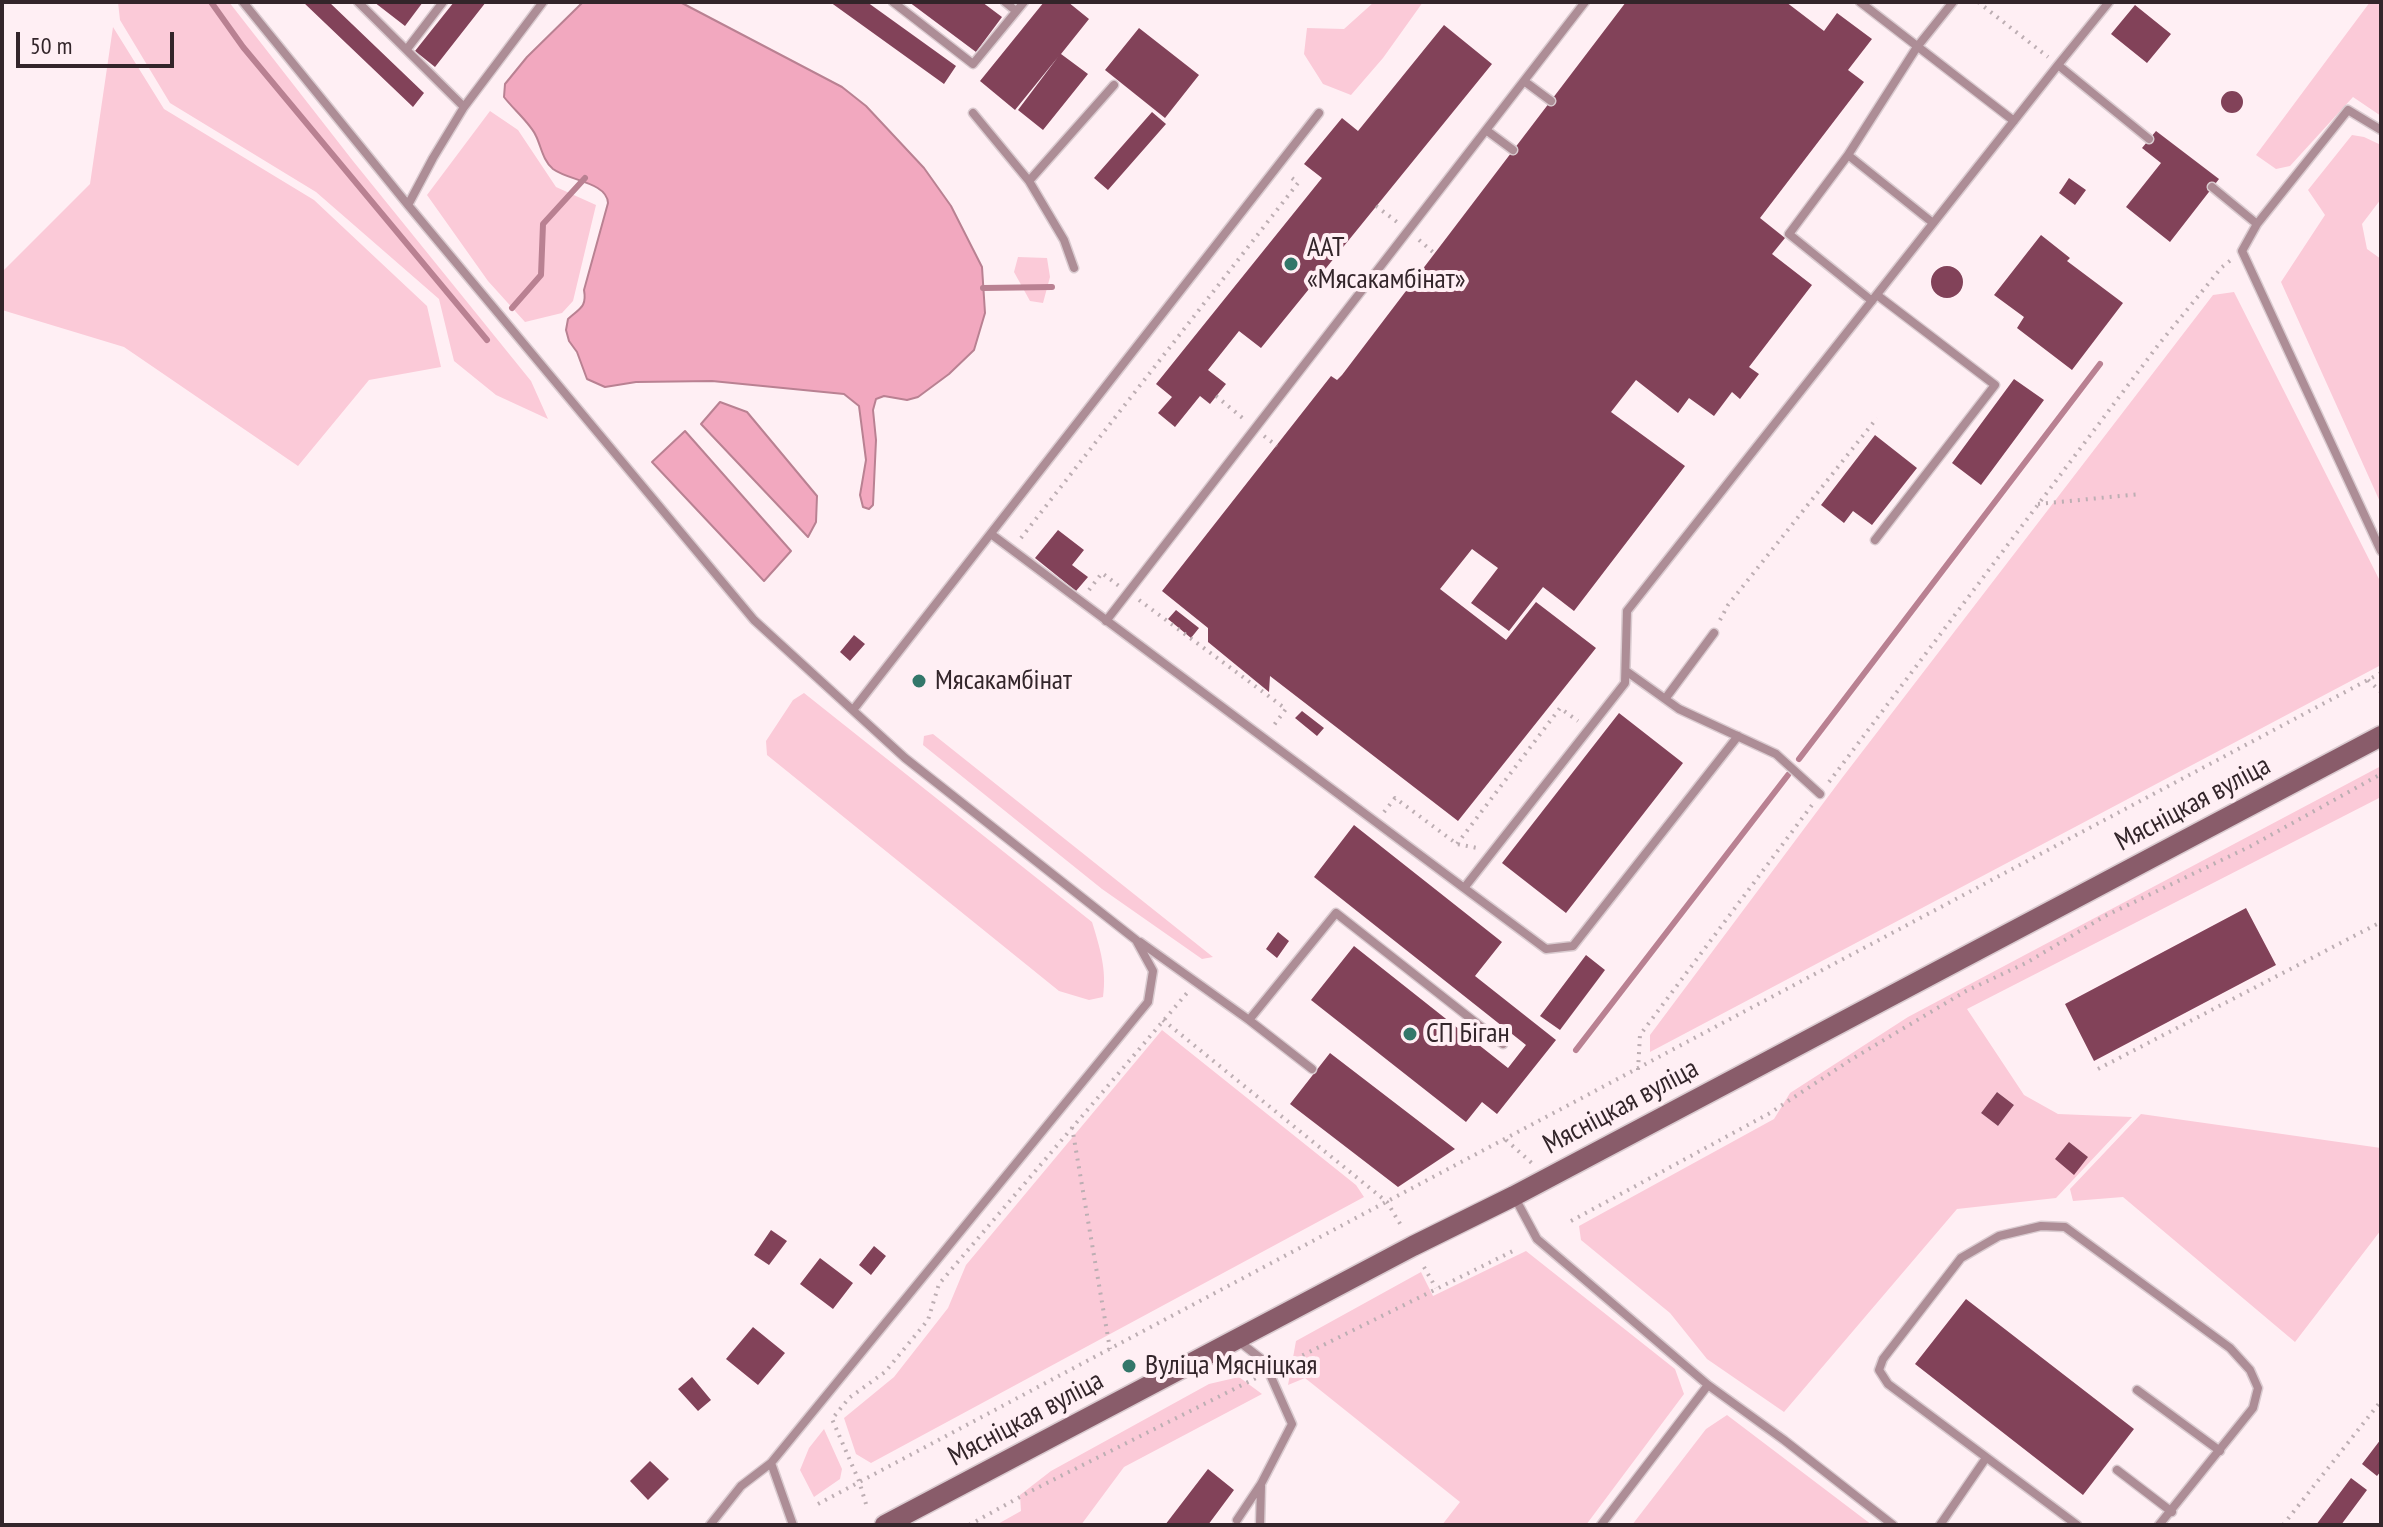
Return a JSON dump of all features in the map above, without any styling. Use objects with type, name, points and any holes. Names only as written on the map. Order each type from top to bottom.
[{"type":"main road","name":"Мясніцкая вуліца","points":[[885,1525],[1514,1196],[2381,736]]},
{"type":"lane","points":[[243,2],[754,620],[905,758],[1136,940],[1312,1069]]},
{"type":"lane","points":[[358,2],[464,107]]},
{"type":"lane","points":[[407,49],[443,2]]},
{"type":"lane","points":[[408,205],[464,107],[543,2]]},
{"type":"lane","points":[[893,2],[973,64],[1024,2]]},
{"type":"lane","points":[[1005,2],[1016,11]]},
{"type":"lane","points":[[1106,621],[1585,2]]},
{"type":"lane","points":[[1860,2],[2014,121]]},
{"type":"lane","points":[[1875,540],[1995,385],[1789,234],[1848,155],[1917,47],[1953,2]]},
{"type":"lane","points":[[1464,888],[1625,683],[1627,611],[2109,2]]},
{"type":"lane","points":[[2058,65],[2149,139]]},
{"type":"lane","points":[[1524,81],[1551,101]]},
{"type":"lane","points":[[1029,181],[1114,85]]},
{"type":"lane","points":[[2381,130],[2348,110],[2257,224],[2242,251],[2381,551]]},
{"type":"lane","points":[[973,113],[1029,181],[1064,240],[1074,268]]},
{"type":"lane","points":[[853,710],[1319,113]]},
{"type":"lane","points":[[1486,130],[1513,150]]},
{"type":"lane","points":[[1848,155],[1933,223]]},
{"type":"lane","points":[[2212,187],[2257,224]]},
{"type":"lane","points":[[991,534],[1546,949],[1573,946],[1738,736]]},
{"type":"lane","points":[[1665,699],[1714,633]]},
{"type":"lane","points":[[1626,671],[1679,709],[1776,754],[1820,794]]},
{"type":"lane","points":[[1249,1020],[1336,913],[1503,1044]]},
{"type":"lane","points":[[710,1525],[741,1486],[771,1463],[1148,1002],[1153,971],[1136,940]]},
{"type":"lane","points":[[1514,1196],[1537,1239],[1708,1385],[1893,1525]]},
{"type":"lane","points":[[2077,1525],[1888,1384],[1879,1370],[1883,1359],[1961,1258],[1999,1236],[2041,1226],[2065,1227],[2230,1348],[2250,1370],[2258,1388],[2253,1408],[2159,1525]]},
{"type":"lane","points":[[1236,1340],[1264,1361],[1292,1424],[1261,1484],[1237,1520]]},
{"type":"lane","points":[[1601,1525],[1708,1385]]},
{"type":"lane","points":[[2137,1390],[2220,1451]]},
{"type":"lane","points":[[1940,1525],[1986,1458]]},
{"type":"lane","points":[[771,1463],[793,1525]]},
{"type":"lane","points":[[2117,1470],[2172,1512]]},
{"type":"lane","points":[[1260,1525],[1261,1484]]},
{"type":"path","points":[[1978,2],[2058,65]]},
{"type":"path","points":[[1012,550],[1298,183],[1277,167]]},
{"type":"path","points":[[1638,1070],[1640,1035],[2159,344],[2222,267],[2242,251]]},
{"type":"path","points":[[1714,633],[1728,605],[1877,418]]},
{"type":"path","points":[[2038,504],[2141,494]]},
{"type":"path","points":[[1080,602],[1102,573],[1286,709],[1263,739]]},
{"type":"path","points":[[818,1504],[2381,673]]},
{"type":"path","points":[[2368,680],[2381,692]]},
{"type":"path","points":[[1457,844],[1560,708],[1589,728]]},
{"type":"path","points":[[1571,1221],[1770,1113],[1852,1059],[1966,991],[2026,963],[2105,916],[2251,846],[2381,774]]},
{"type":"path","points":[[1375,822],[1395,798],[1457,844],[1492,852]]},
{"type":"path","points":[[2098,1069],[2381,922]]},
{"type":"path","points":[[866,1504],[832,1419],[849,1398],[885,1372],[928,1320],[939,1284],[1197,983]]},
{"type":"path","points":[[1163,1019],[1387,1202],[1402,1227]]},
{"type":"path","points":[[1072,1127],[1110,1349]]},
{"type":"path","points":[[1506,1140],[1549,1177]]},
{"type":"path","points":[[969,1525],[1029,1492],[1517,1249]]},
{"type":"path","points":[[1424,1267],[1436,1288]]},
{"type":"path","points":[[2283,1525],[2381,1401]]},
{"type":"shaded area","points":[[118,2],[229,2],[531,381],[548,419],[496,395],[454,361],[439,299],[316,192],[170,103],[120,20]]},
{"type":"shaded area","points":[[583,2],[680,2],[842,87],[866,106],[924,168],[951,206],[982,267],[985,313],[974,350],[949,374],[918,397],[907,400],[884,396],[876,399],[873,410],[876,440],[873,505],[869,509],[863,507],[860,495],[866,460],[859,406],[844,394],[712,381],[636,382],[605,387],[587,379],[566,330],[568,319],[583,304],[608,203],[606,196],[594,186],[553,169],[534,131],[504,97],[505,84],[527,57]]},
{"type":"shaded area","points":[[1374,2],[1423,2],[1383,58],[1351,95],[1323,84],[1304,54],[1307,28],[1344,29]]},
{"type":"shaded area","points":[[2370,2],[2381,2],[2381,116],[2353,97],[2290,166],[2276,169],[2256,155]]},
{"type":"shaded area","points":[[113,27],[164,109],[314,200],[427,306],[441,367],[369,380],[298,466],[124,347],[2,310],[2,272],[90,184]]},
{"type":"shaded area","points":[[490,111],[518,130],[556,187],[596,205],[573,301],[562,313],[525,322],[488,281],[427,195]]},
{"type":"shaded area","points":[[2352,135],[2381,145],[2381,199],[2362,224],[2367,249],[2381,259],[2381,504],[2281,282],[2325,215],[2308,190]]},
{"type":"shaded area","points":[[1018,257],[1047,258],[1050,277],[1043,303],[1030,301],[1014,272]]},
{"type":"shaded area","points":[[2234,292],[2381,583],[2381,665],[1650,1052],[1650,1035],[1842,778],[2213,295]]},
{"type":"shaded area","points":[[720,402],[747,412],[817,496],[816,522],[808,537],[701,424]]},
{"type":"shaded area","points":[[685,431],[791,551],[764,581],[652,462]]},
{"type":"shaded area","points":[[804,693],[1092,922],[1103,968],[1103,997],[1089,1000],[1059,991],[767,755],[766,741],[793,700]]},
{"type":"shaded area","points":[[933,734],[1213,957],[1202,959],[1102,889],[923,745],[924,736]]},
{"type":"shaded area","points":[[2381,766],[2381,797],[1967,1009],[2024,1095],[2058,1114],[2132,1117],[2056,1198],[1957,1209],[1784,1412],[1707,1359],[1670,1313],[1581,1240],[1579,1226],[1774,1119],[1790,1093],[1908,1017]],"holes":[[[1997,1092],[2014,1105],[1998,1126],[1981,1113]]]},
{"type":"shaded area","points":[[1162,1030],[1356,1185],[1364,1197],[871,1463],[856,1454],[844,1418],[894,1377],[948,1308],[966,1265]]},
{"type":"shaded area","points":[[2141,1114],[2381,1148],[2381,1230],[2295,1342],[2123,1197],[2073,1201],[2070,1189]]},
{"type":"shaded area","points":[[1526,1251],[1675,1369],[1684,1394],[1586,1525],[1442,1525],[1460,1502],[1305,1378],[1288,1385],[1296,1341],[1421,1272],[1433,1296]]},
{"type":"shaded area","points":[[1239,1377],[1262,1394],[1124,1467],[1081,1525],[996,1525],[1021,1511],[1020,1495],[1051,1471],[1209,1384]]},
{"type":"shaded area","points":[[1727,1415],[1872,1525],[1632,1525],[1706,1429]]},
{"type":"shaded area","points":[[824,1429],[842,1469],[840,1479],[814,1497],[800,1470],[809,1448]]},
{"type":"building","points":[[303,2],[329,2],[424,93],[413,107]]},
{"type":"building","points":[[374,2],[423,2],[405,26]]},
{"type":"building","points":[[454,2],[486,2],[435,67],[415,51]]},
{"type":"building","points":[[830,2],[867,2],[956,66],[944,84]]},
{"type":"building","points":[[909,2],[982,2],[1002,17],[976,52]]},
{"type":"building","points":[[1044,2],[1068,2],[1089,19],[1061,54],[1088,74],[1043,130],[1018,110],[1058,57],[1015,110],[980,81]]},
{"type":"building","points":[[1626,2],[1786,2],[1824,31],[1837,13],[1872,39],[1848,70],[1864,82],[1760,218],[1785,238],[1772,254],[1812,285],[1749,367],[1759,374],[1740,399],[1732,392],[1714,416],[1689,398],[1678,413],[1636,380],[1611,412],[1685,466],[1574,611],[1543,587],[1509,631],[1471,603],[1498,568],[1472,549],[1440,589],[1506,640],[1536,602],[1596,648],[1458,821],[1270,676],[1269,692],[1208,642],[1208,628],[1162,591],[1331,376],[1337,380],[1342,375]]},
{"type":"building","points":[[2135,5],[2171,34],[2147,63],[2111,34]]},
{"type":"building","name":"ААТ «Мясакамбінат»","points":[[1444,25],[1492,64],[1261,348],[1239,331],[1208,370],[1226,384],[1210,404],[1200,396],[1175,427],[1158,413],[1172,397],[1156,384],[1322,178],[1304,164],[1342,118],[1358,131]]},
{"type":"building","points":[[1139,28],[1199,75],[1165,118],[1105,70]]},
{"type":"building","points":[[2232,91],[2240,94],[2243,102],[2240,110],[2232,113],[2224,110],[2221,102],[2224,94]]},
{"type":"building","points":[[1152,112],[1166,124],[1108,190],[1094,178]]},
{"type":"building","points":[[2156,131],[2219,179],[2170,242],[2126,207],[2161,163],[2142,148]]},
{"type":"building","points":[[2069,178],[2086,190],[2075,205],[2059,193]]},
{"type":"building","points":[[2041,235],[2070,258],[2067,261],[2123,303],[2072,370],[2017,328],[2024,317],[1994,295]]},
{"type":"building","points":[[1947,266],[1958,271],[1963,282],[1958,293],[1947,298],[1936,293],[1931,282],[1936,271]]},
{"type":"building","points":[[2014,379],[2044,400],[1981,485],[1952,463]]},
{"type":"building","points":[[1875,435],[1917,468],[1872,525],[1853,511],[1844,523],[1821,505]]},
{"type":"building","points":[[1058,530],[1084,550],[1072,565],[1088,577],[1076,591],[1035,558]]},
{"type":"building","points":[[1176,610],[1199,628],[1191,638],[1168,619]]},
{"type":"building","points":[[854,635],[865,644],[850,661],[840,652]]},
{"type":"building","points":[[1302,711],[1324,728],[1317,736],[1295,718]]},
{"type":"building","points":[[1619,713],[1683,763],[1566,913],[1502,863]]},
{"type":"building","points":[[1354,825],[1502,942],[1475,976],[1556,1040],[1497,1114],[1482,1102],[1466,1122],[1311,1000],[1354,946],[1508,1068],[1526,1045],[1314,877]]},
{"type":"building","points":[[2246,908],[2276,965],[2094,1061],[2065,1004]]},
{"type":"building","points":[[1278,932],[1289,941],[1277,958],[1266,949]]},
{"type":"building","points":[[1586,955],[1605,970],[1560,1030],[1540,1016]]},
{"type":"building","points":[[1330,1053],[1455,1149],[1398,1187],[1290,1104]]},
{"type":"building","points":[[1997,1092],[2014,1105],[1998,1126],[1981,1113]]},
{"type":"building","points":[[2069,1142],[2088,1157],[2074,1175],[2055,1159]]},
{"type":"building","points":[[771,1230],[787,1241],[769,1265],[754,1255]]},
{"type":"building","points":[[874,1246],[886,1256],[871,1275],[859,1265]]},
{"type":"building","points":[[820,1258],[853,1283],[833,1309],[800,1284]]},
{"type":"building","points":[[1966,1299],[2134,1429],[2083,1495],[1915,1364]]},
{"type":"building","points":[[753,1327],[785,1353],[758,1385],[726,1359]]},
{"type":"building","points":[[692,1377],[711,1400],[698,1411],[678,1389]]},
{"type":"building","points":[[2381,1439],[2381,1471],[2377,1476],[2362,1464]]},
{"type":"building","points":[[650,1461],[669,1479],[648,1500],[630,1481]]},
{"type":"building","points":[[1208,1469],[1234,1490],[1208,1525],[1165,1525]]},
{"type":"building","points":[[2351,1478],[2367,1490],[2341,1525],[2316,1525]]},
{"type":"waterway","points":[[211,2],[243,47],[487,340]]},
{"type":"waterway","points":[[512,308],[541,275],[543,224],[585,178]]},
{"type":"waterway","points":[[983,288],[1052,287]]},
{"type":"waterway","points":[[1799,759],[2100,364]]},
{"type":"waterway","points":[[1576,1050],[1788,775]]},
{"type":"place","name":"ААТ «Мясакамбінат»","points":[[1291,264]]},
{"type":"place","name":"Мясакамбінат","points":[[919,681]]},
{"type":"place","name":"СП Біган","points":[[1410,1034]]},
{"type":"place","name":"Вуліца Мясніцкая","points":[[1129,1366]]}]
